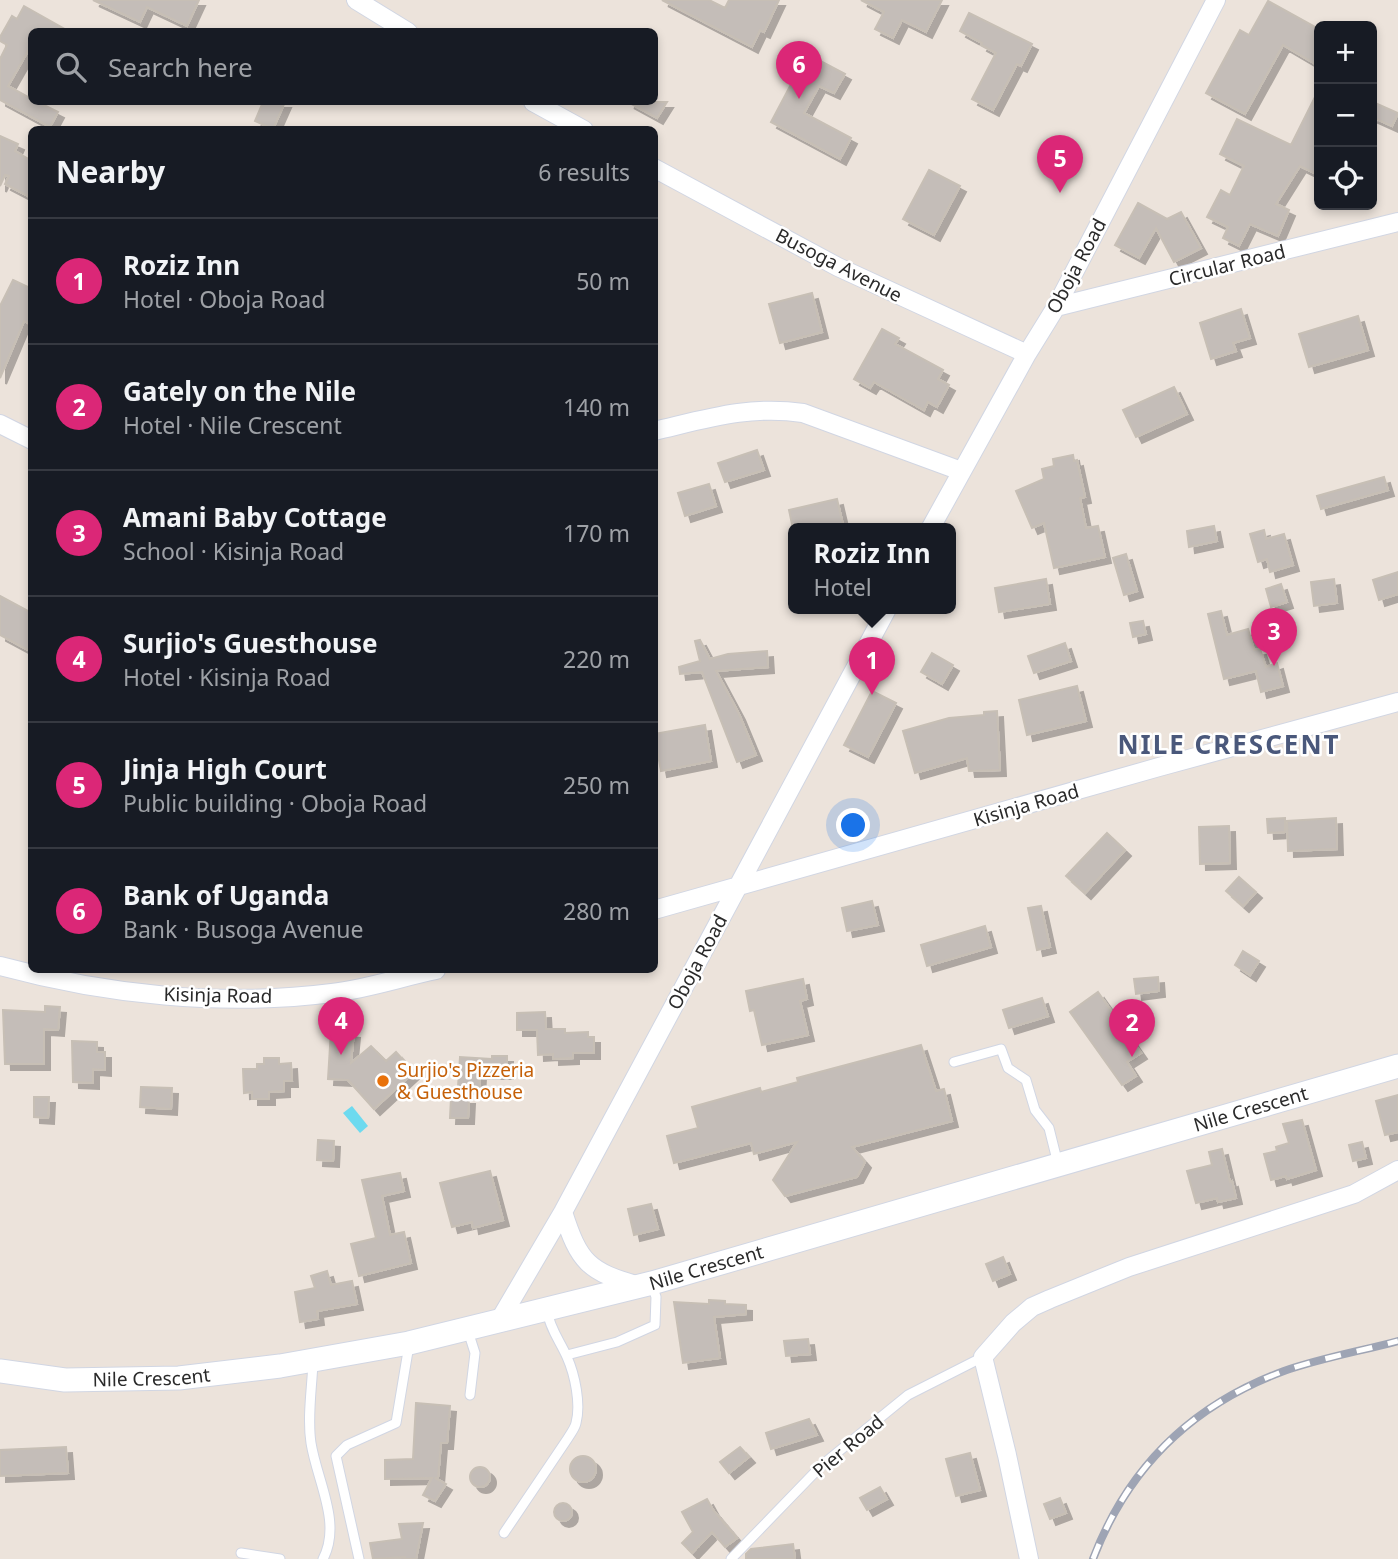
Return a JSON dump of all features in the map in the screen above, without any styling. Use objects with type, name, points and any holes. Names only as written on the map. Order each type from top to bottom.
[{"type":"street","points":[[356,0],[402,28]]},
{"type":"street","name":"Oboja Road","points":[[933,523],[1056,307],[1216,0]]},
{"type":"street","points":[[538,105],[577,126]]},
{"type":"street","name":"Busoga Avenue","points":[[658,170],[838,267],[1027,354]]},
{"type":"street","name":"Circular Road","points":[[1056,307],[1398,222]]},
{"type":"street","points":[[658,431],[749,410],[788,411],[803,413],[961,471]]},
{"type":"street","points":[[0,424],[28,438]]},
{"type":"street","name":"Oboja Road","points":[[499,1321],[563,1212],[884,614]]},
{"type":"street","name":"Kisinja Road","points":[[658,909],[1160,766],[1398,702]]},
{"type":"street","name":"Kisinja Road","points":[[0,966],[28,973]]},
{"type":"street","name":"Kisinja Road","points":[[28,973],[57,980],[175,996],[245,998],[334,993],[423,973]]},
{"type":"street","name":"Nile Crescent","points":[[0,1371],[65,1380],[179,1378],[313,1360],[409,1343],[646,1284],[1398,1066]]},
{"type":"street","points":[[1029,1559],[983,1357],[1013,1323],[1032,1307],[1129,1267],[1354,1194],[1398,1170]]},
{"type":"street","points":[[563,1212],[573,1243],[586,1263],[602,1274],[646,1284]]},
{"type":"lane","points":[[954,1062],[1001,1049],[1008,1068],[1026,1080],[1035,1110],[1049,1128],[1058,1166]]},
{"type":"lane","points":[[567,1355],[617,1342],[655,1325],[656,1297],[646,1284]]},
{"type":"lane","points":[[504,1533],[576,1423],[577,1401],[573,1372],[567,1355],[550,1326],[547,1310]]},
{"type":"lane","points":[[468,1329],[475,1353],[470,1395]]},
{"type":"lane","points":[[359,1559],[337,1456],[347,1445],[396,1423],[409,1343]]},
{"type":"lane","name":"Pier Road","points":[[731,1559],[822,1465],[908,1395],[983,1357]]},
{"type":"lane","points":[[313,1360],[311,1442],[331,1527],[323,1559]]},
{"type":"lane","points":[[241,1553],[281,1559]]},
{"type":"water","points":[[352,1106],[368,1126],[360,1133],[343,1113]]},
{"type":"building","points":[[93,0],[199,0],[187,26],[147,7],[140,22]]},
{"type":"building","points":[[662,0],[709,0],[725,8],[729,0],[779,0],[764,32],[760,30],[752,47]]},
{"type":"building","points":[[861,0],[942,0],[926,32],[902,20],[893,38],[875,29],[884,12]]},
{"type":"building","points":[[1268,1],[1314,26],[1314,63],[1283,45],[1245,114],[1206,93],[1240,30],[1249,35]]},
{"type":"building","points":[[24,6],[63,28],[28,28],[28,51],[8,86],[28,97],[28,105],[44,105],[58,112],[51,126],[0,100],[0,59],[7,45],[0,41],[0,37],[12,16],[17,19]]},
{"type":"building","points":[[969,13],[1032,44],[1021,66],[1017,64],[993,110],[972,99],[996,53],[960,31]]},
{"type":"building","points":[[807,54],[845,74],[834,93],[819,86],[804,113],[851,138],[840,159],[771,122]]},
{"type":"building","points":[[1314,99],[1314,173],[1300,166],[1276,204],[1289,210],[1278,236],[1250,224],[1239,246],[1223,238],[1228,227],[1207,217],[1221,190],[1230,195],[1244,166],[1220,154],[1237,119],[1291,145]]},
{"type":"building","points":[[658,102],[667,102],[657,118],[633,105],[658,105]]},
{"type":"building","points":[[1377,104],[1398,113],[1392,126],[1377,119]]},
{"type":"building","points":[[262,105],[284,105],[274,126],[255,121]]},
{"type":"building","points":[[0,136],[18,144],[15,151],[28,159],[28,196],[5,184],[9,176],[5,175],[0,186]]},
{"type":"building","points":[[929,170],[960,186],[934,235],[903,219]]},
{"type":"building","points":[[1138,203],[1167,219],[1181,212],[1201,248],[1174,262],[1156,228],[1139,258],[1115,245]]},
{"type":"building","points":[[13,280],[28,287],[28,323],[24,321],[0,378],[0,306]]},
{"type":"building","points":[[812,293],[822,332],[780,343],[769,304]]},
{"type":"building","points":[[1241,309],[1250,338],[1233,343],[1236,351],[1211,359],[1200,323]]},
{"type":"building","points":[[1358,316],[1368,350],[1309,367],[1299,334]]},
{"type":"building","points":[[882,329],[899,338],[895,344],[943,370],[938,379],[949,385],[937,407],[928,402],[924,410],[874,382],[870,388],[854,379]]},
{"type":"building","points":[[1174,387],[1187,414],[1136,437],[1123,410]]},
{"type":"building","points":[[757,450],[764,470],[725,482],[718,463]]},
{"type":"building","points":[[1073,455],[1074,461],[1077,460],[1085,497],[1080,498],[1086,528],[1098,526],[1105,557],[1054,568],[1044,523],[1032,528],[1016,491],[1044,479],[1042,469],[1054,466],[1053,459]]},
{"type":"building","points":[[1384,477],[1388,490],[1321,509],[1317,496]]},
{"type":"building","points":[[709,484],[716,506],[685,516],[678,493]]},
{"type":"building","points":[[837,499],[843,523],[792,523],[789,510]]},
{"type":"building","points":[[1214,526],[1217,541],[1189,547],[1187,531]]},
{"type":"building","points":[[1264,530],[1266,539],[1284,534],[1293,565],[1270,572],[1267,559],[1258,562],[1250,534]]},
{"type":"building","points":[[1126,554],[1137,591],[1124,595],[1113,558]]},
{"type":"building","points":[[1398,572],[1398,594],[1379,600],[1373,580]]},
{"type":"building","points":[[1046,579],[1050,604],[999,612],[995,588]]},
{"type":"building","points":[[1334,579],[1337,603],[1314,606],[1311,582]]},
{"type":"building","points":[[1281,584],[1287,602],[1271,607],[1266,589]]},
{"type":"building","points":[[0,596],[28,611],[28,650],[0,635]]},
{"type":"building","points":[[1221,611],[1227,635],[1248,629],[1254,650],[1260,649],[1266,667],[1277,663],[1283,686],[1261,692],[1256,671],[1224,679],[1208,614]]},
{"type":"building","points":[[1143,621],[1146,634],[1133,637],[1130,623]]},
{"type":"building","points":[[700,640],[710,659],[728,654],[767,651],[768,667],[716,671],[739,714],[756,755],[737,762],[702,672],[680,674],[679,667],[700,661],[695,641]]},
{"type":"building","points":[[1065,643],[1071,661],[1034,673],[1028,656]]},
{"type":"building","points":[[932,653],[953,665],[942,684],[921,672]]},
{"type":"building","points":[[1077,686],[1086,721],[1027,735],[1019,700]]},
{"type":"building","points":[[872,691],[896,703],[868,757],[844,745]]},
{"type":"building","points":[[997,711],[1000,770],[969,771],[967,758],[915,773],[903,731],[949,718]]},
{"type":"building","points":[[705,725],[711,761],[661,771],[658,733]]},
{"type":"building","points":[[1285,818],[1285,832],[1268,833],[1267,819]]},
{"type":"building","points":[[1336,818],[1337,849],[1288,851],[1287,821]]},
{"type":"building","points":[[1229,826],[1230,863],[1200,864],[1199,827]]},
{"type":"building","points":[[1107,833],[1125,850],[1085,893],[1066,876]]},
{"type":"building","points":[[1239,877],[1256,892],[1243,906],[1226,891]]},
{"type":"building","points":[[872,901],[878,925],[847,931],[842,908]]},
{"type":"building","points":[[1041,906],[1050,947],[1037,950],[1028,908]]},
{"type":"building","points":[[985,926],[991,947],[927,966],[921,945]]},
{"type":"building","points":[[1243,951],[1259,961],[1250,975],[1235,965]]},
{"type":"building","points":[[1158,977],[1159,991],[1136,994],[1134,979]]},
{"type":"building","points":[[803,979],[807,999],[800,1001],[808,1035],[762,1045],[754,1010],[750,1011],[746,991]]},
{"type":"building","points":[[1098,992],[1141,1053],[1127,1062],[1136,1076],[1122,1085],[1070,1012]]},
{"type":"building","points":[[1042,998],[1048,1016],[1009,1028],[1003,1010]]},
{"type":"building","points":[[45,1006],[60,1007],[58,1030],[44,1029],[44,1064],[5,1064],[3,1010],[45,1012]]},
{"type":"building","points":[[545,1012],[546,1029],[565,1029],[565,1033],[588,1032],[588,1037],[594,1037],[594,1053],[573,1053],[573,1058],[553,1059],[553,1054],[538,1055],[537,1030],[517,1030],[517,1013]]},
{"type":"building","points":[[331,1030],[354,1032],[351,1063],[371,1046],[386,1061],[396,1052],[414,1072],[374,1109],[348,1080],[328,1079]]},
{"type":"building","points":[[72,1041],[97,1042],[97,1052],[105,1052],[105,1070],[93,1069],[93,1083],[73,1082]]},
{"type":"building","points":[[921,1045],[936,1091],[944,1089],[952,1121],[852,1147],[865,1162],[857,1177],[785,1196],[773,1180],[797,1142],[754,1154],[751,1143],[674,1163],[667,1136],[698,1128],[692,1107],[760,1088],[761,1092],[798,1082],[797,1078]]},
{"type":"building","points":[[492,1056],[507,1056],[507,1073],[480,1073],[479,1089],[458,1087],[460,1057],[492,1059]]},
{"type":"building","points":[[264,1058],[279,1058],[279,1064],[291,1063],[292,1081],[284,1081],[284,1091],[269,1092],[269,1099],[252,1099],[252,1092],[244,1093],[243,1069],[257,1069],[257,1064],[264,1064]]},
{"type":"building","points":[[141,1087],[172,1088],[171,1109],[140,1107]]},
{"type":"building","points":[[1398,1095],[1398,1132],[1385,1135],[1376,1101]]},
{"type":"building","points":[[34,1097],[49,1097],[48,1118],[34,1117]]},
{"type":"building","points":[[451,1098],[469,1098],[468,1118],[450,1118]]},
{"type":"building","points":[[1302,1120],[1316,1170],[1287,1179],[1286,1176],[1271,1180],[1264,1154],[1277,1151],[1276,1147],[1289,1143],[1283,1124]]},
{"type":"building","points":[[318,1140],[334,1141],[333,1161],[317,1160]]},
{"type":"building","points":[[1362,1142],[1366,1158],[1353,1161],[1349,1145]]},
{"type":"building","points":[[1222,1149],[1236,1198],[1218,1202],[1217,1198],[1196,1203],[1187,1171],[1212,1165],[1209,1152]]},
{"type":"building","points":[[490,1171],[503,1220],[473,1228],[472,1222],[452,1227],[440,1183]]},
{"type":"building","points":[[400,1173],[404,1191],[382,1196],[390,1235],[404,1232],[411,1263],[359,1276],[351,1244],[376,1238],[362,1180]]},
{"type":"building","points":[[651,1204],[658,1229],[634,1235],[628,1209]]},
{"type":"building","points":[[1003,1257],[1010,1274],[993,1281],[986,1264]]},
{"type":"building","points":[[327,1271],[331,1285],[352,1281],[357,1304],[317,1311],[318,1319],[300,1322],[295,1292],[315,1288],[311,1276]]},
{"type":"building","points":[[709,1300],[746,1305],[746,1314],[714,1317],[720,1358],[683,1363],[674,1302],[709,1304]]},
{"type":"building","points":[[808,1339],[810,1354],[786,1356],[784,1341]]},
{"type":"building","points":[[416,1403],[450,1406],[447,1443],[441,1443],[438,1478],[435,1478],[446,1484],[435,1501],[423,1495],[432,1478],[385,1479],[385,1460],[413,1459]]},
{"type":"building","points":[[809,1419],[817,1435],[771,1449],[766,1433]]},
{"type":"building","points":[[66,1447],[68,1473],[0,1476],[0,1450]]},
{"type":"building","points":[[740,1447],[749,1457],[729,1473],[720,1462]]},
{"type":"building","points":[[970,1453],[980,1490],[956,1496],[946,1459]]},
{"type":"building","points":[[583,1456],[592,1460],[596,1469],[592,1478],[583,1482],[574,1478],[570,1469],[574,1460]]},
{"type":"building","points":[[480,1467],[487,1470],[490,1477],[487,1484],[480,1487],[473,1484],[470,1477],[473,1470]]},
{"type":"building","points":[[880,1487],[887,1499],[867,1510],[860,1498]]},
{"type":"building","points":[[1060,1498],[1066,1513],[1050,1519],[1044,1504]]},
{"type":"building","points":[[707,1499],[737,1538],[725,1547],[712,1532],[692,1553],[682,1543],[693,1532],[682,1512]]},
{"type":"building","points":[[563,1503],[569,1506],[572,1512],[569,1518],[563,1521],[557,1518],[554,1512],[557,1506]]},
{"type":"building","points":[[423,1523],[416,1559],[373,1559],[370,1543],[402,1539],[399,1524]]},
{"type":"building","points":[[793,1544],[795,1559],[746,1559],[746,1554],[751,1549]]},
{"type":"railway","points":[[1093,1559],[1107,1526],[1145,1468],[1167,1443],[1192,1421],[1251,1385],[1284,1371],[1398,1341]]},
{"type":"place","name":"Bank of Uganda","points":[[799,99]]},
{"type":"place","name":"Jinja High Court","points":[[1060,193]]},
{"type":"place","name":"Amani Baby Cottage","points":[[1274,666]]},
{"type":"place","name":"Roziz Inn","points":[[872,695]]},
{"type":"place","name":"Surjio's Guesthouse","points":[[341,1055]]},
{"type":"place","name":"Gately on the Nile","points":[[1132,1057]]},
{"type":"place","name":"Surjio's Pizzeria & Guesthouse","points":[[383,1081]]},
{"type":"district","name":"NILE CRESCENT","points":[[1229,744]]}]
